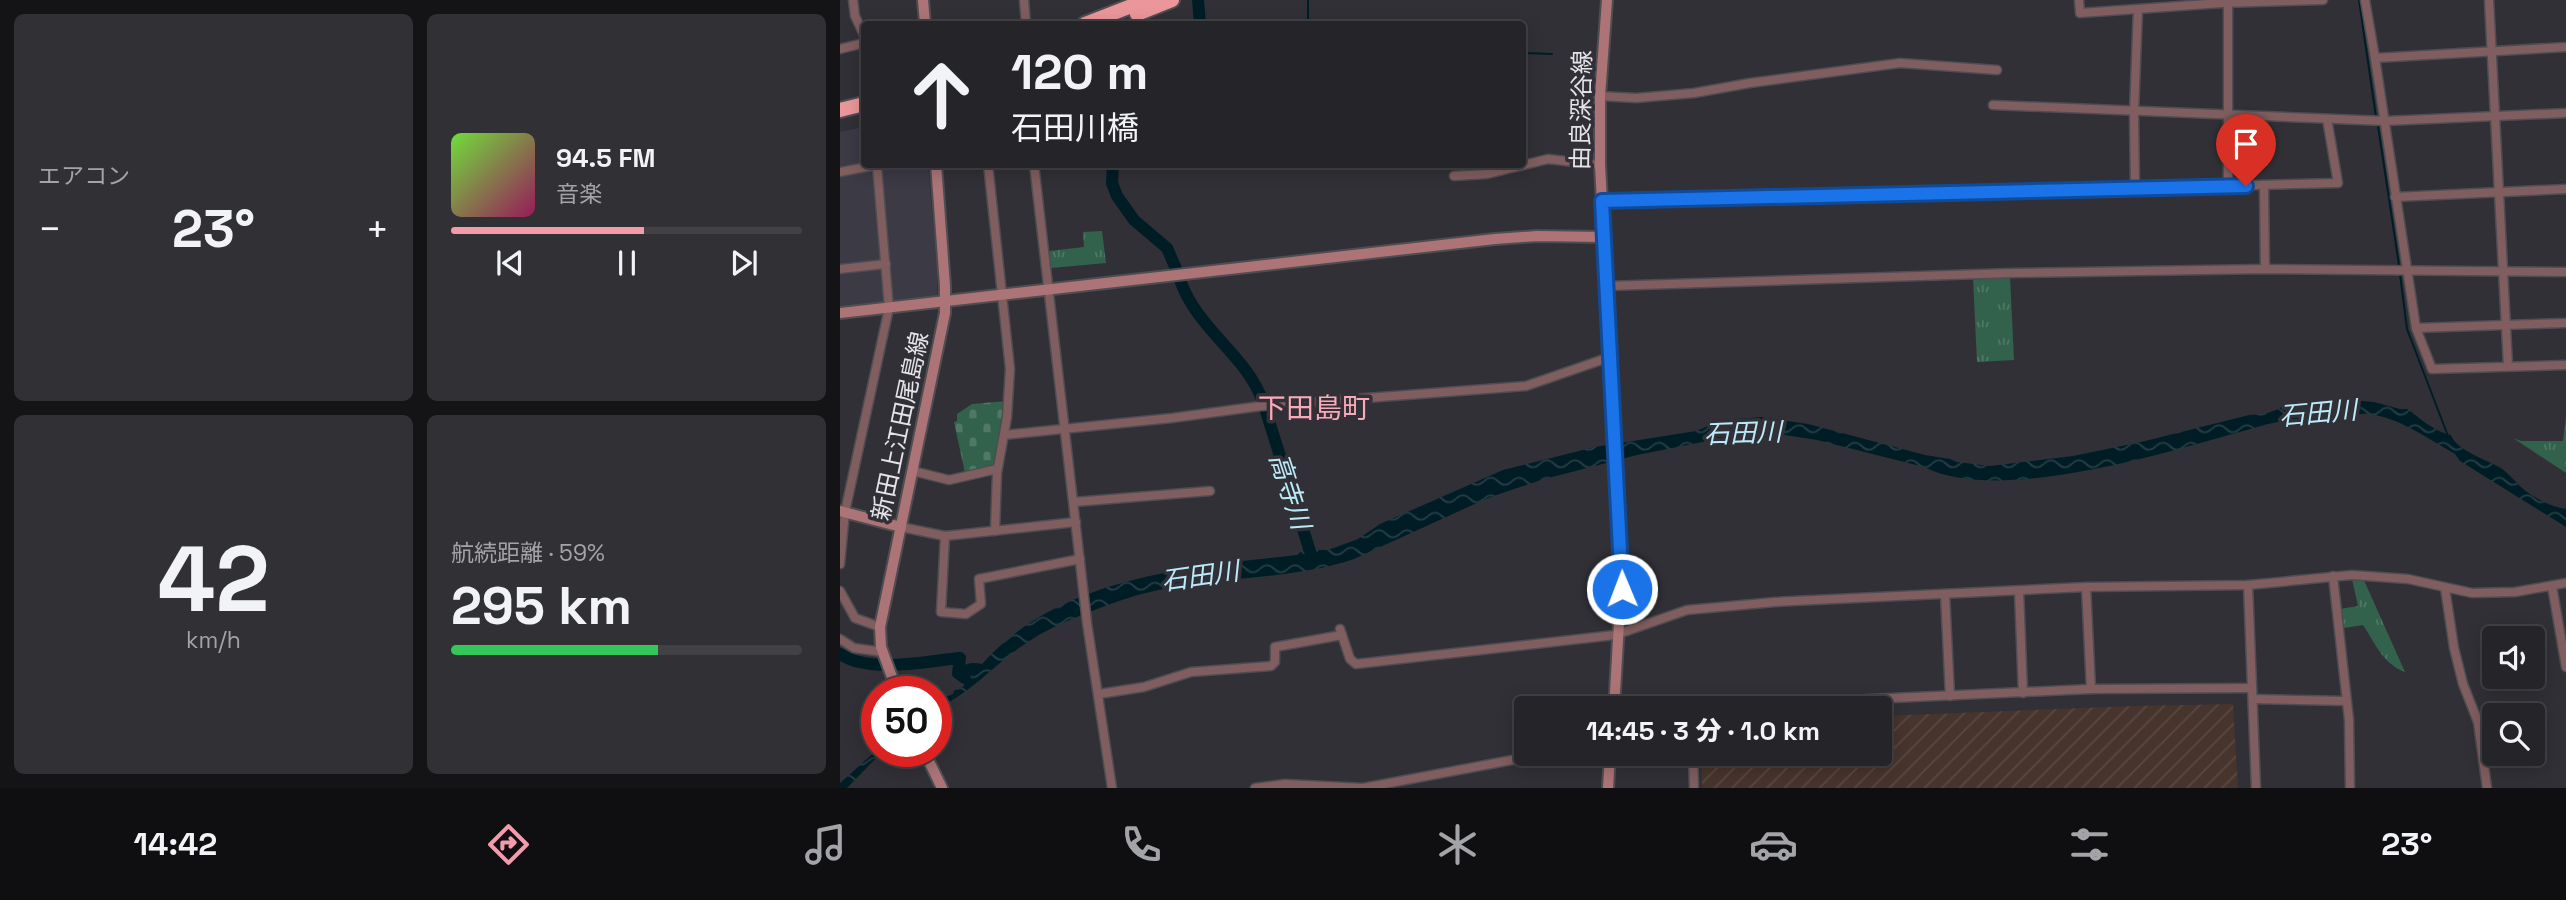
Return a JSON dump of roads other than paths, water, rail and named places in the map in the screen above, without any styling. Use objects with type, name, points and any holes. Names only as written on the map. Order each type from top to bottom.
[{"type":"highway","points":[[1093,21],[1147,0]]},
{"type":"highway","points":[[1119,21],[1172,0]]},
{"type":"highway","points":[[840,110],[861,105]]},
{"type":"highway","points":[[840,119],[861,114]]},
{"type":"main road","points":[[923,0],[925,21]]},
{"type":"main road","name":"由良深谷線","points":[[1606,0],[1600,96],[1600,166],[1622,571],[1620,634]]},
{"type":"main road","name":"新田上江田尾島線","points":[[891,676],[883,652],[880,627],[943,328],[945,302],[936,168]]},
{"type":"main road","points":[[840,313],[1496,239],[1537,236],[1604,237]]},
{"type":"main road","points":[[843,512],[901,527]]},
{"type":"main road","points":[[1615,696],[1620,634]]},
{"type":"main road","points":[[1608,788],[1609,766]]},
{"type":"main road","points":[[932,767],[942,788]]},
{"type":"street","points":[[853,0],[855,16],[861,29]]},
{"type":"street","points":[[1024,0],[1026,21]]},
{"type":"street","points":[[2079,0],[2080,13],[2224,2],[2323,0]]},
{"type":"street","points":[[2365,0],[2385,121],[2402,272],[2416,328],[2432,369],[2566,365]]},
{"type":"street","points":[[2489,0],[2508,366]]},
{"type":"street","points":[[2224,2],[2229,116],[2228,186]]},
{"type":"street","points":[[2135,188],[2134,112],[2138,9]]},
{"type":"street","points":[[840,49],[861,44]]},
{"type":"street","points":[[2375,58],[2566,47]]},
{"type":"street","points":[[1600,96],[1636,97],[1694,93],[1900,63],[1997,70]]},
{"type":"street","points":[[1993,105],[2385,121],[2566,113]]},
{"type":"street","points":[[1602,201],[2338,183],[2327,119]]},
{"type":"street","points":[[1526,164],[1548,159],[1600,166]]},
{"type":"street","points":[[840,172],[862,168]]},
{"type":"street","points":[[840,564],[843,512],[889,307],[879,168]]},
{"type":"street","points":[[988,168],[1010,369],[1004,435],[997,469],[995,531]]},
{"type":"street","points":[[1034,168],[1087,623],[1112,788]]},
{"type":"street","points":[[1454,176],[1487,174],[1511,168]]},
{"type":"street","points":[[2264,186],[2265,270]]},
{"type":"street","points":[[2395,197],[2566,189]]},
{"type":"street","points":[[840,269],[886,264]]},
{"type":"street","points":[[1606,286],[2013,273],[2265,270],[2566,272]]},
{"type":"street","points":[[2416,328],[2566,323]]},
{"type":"street","points":[[1004,435],[1265,406],[1526,386],[1610,357]]},
{"type":"street","points":[[913,471],[949,480],[997,469]]},
{"type":"street","points":[[1074,502],[1210,491]]},
{"type":"street","points":[[901,527],[945,536],[1076,522]]},
{"type":"street","points":[[945,536],[941,612],[966,614],[981,604],[979,579],[1080,559]]},
{"type":"street","points":[[1099,694],[1143,687],[1191,672],[1271,666],[1275,662],[1275,647],[1341,632],[1350,659],[1356,664],[1620,634],[1687,610],[1774,602],[2086,587],[2248,586],[2333,576],[2384,576],[2495,594],[2566,583]]},
{"type":"street","points":[[2333,576],[2346,701],[2350,788]]},
{"type":"street","points":[[2248,586],[2256,788]]},
{"type":"street","points":[[2552,586],[2566,667]]},
{"type":"street","points":[[2086,587],[2091,690]]},
{"type":"street","points":[[2445,588],[2454,648],[2463,684],[2478,722],[2487,788]]},
{"type":"street","points":[[2019,591],[2023,693]]},
{"type":"street","points":[[840,592],[855,618],[880,627]]},
{"type":"street","points":[[1945,594],[1950,696]]},
{"type":"street","points":[[840,639],[854,648],[883,652]]},
{"type":"street","points":[[1892,699],[2091,690],[2252,688]]},
{"type":"street","points":[[2253,699],[2346,701]]},
{"type":"street","points":[[1255,788],[1285,783],[1363,788],[1514,760]]},
{"type":"street","points":[[1693,766],[1694,788]]},
{"type":"street","points":[[1421,778],[1422,788]]},
{"type":"water","name":"石田川","points":[[2333,400],[2374,402],[2408,409],[2434,428],[2451,435],[2465,450],[2501,468],[2531,494],[2548,504],[2566,509],[2566,527],[2424,436],[2391,419],[2368,414],[2277,422],[2094,469],[2046,477],[2000,480],[1958,478],[1817,440],[1778,434],[1766,437],[1738,435],[1637,455],[1541,480],[1488,498],[1354,559],[1325,567],[1207,582],[1148,592],[1119,601],[1069,620],[1033,639],[952,700],[954,689],[958,690],[964,686],[964,680],[959,681],[952,675],[959,669],[969,664],[982,664],[1013,635],[1049,612],[1087,594],[1170,572],[1297,555],[1303,550],[1328,550],[1358,539],[1380,524],[1503,470],[1595,447],[1696,431],[1723,420],[1762,417],[1808,424],[1957,462],[1990,466],[2073,456],[2249,415],[2268,413],[2284,405],[2306,408],[2331,406],[2335,402]]},
{"type":"water","points":[[861,764],[861,767],[867,767],[847,788],[840,788],[840,783]]},
{"type":"waterway","name":"高寺川","points":[[1198,0],[1200,21]]},
{"type":"waterway","points":[[1308,0],[1308,21]]},
{"type":"waterway","points":[[2359,0],[2376,117]]},
{"type":"waterway","points":[[1526,53],[1552,54]]},
{"type":"waterway","points":[[2378,126],[2399,265]]},
{"type":"waterway","name":"高寺川","points":[[1113,168],[1112,183],[1117,196],[1134,220],[1167,248],[1177,271]]},
{"type":"waterway","points":[[2400,274],[2407,329],[2448,436]]},
{"type":"waterway","name":"高寺川","points":[[1180,280],[1198,314],[1255,385],[1263,402],[1313,561]]},
{"type":"waterway","points":[[840,654],[852,660],[882,665],[960,658],[958,673],[965,678]]},
{"type":"district","name":"下田島町","points":[[1314,408]]}]
